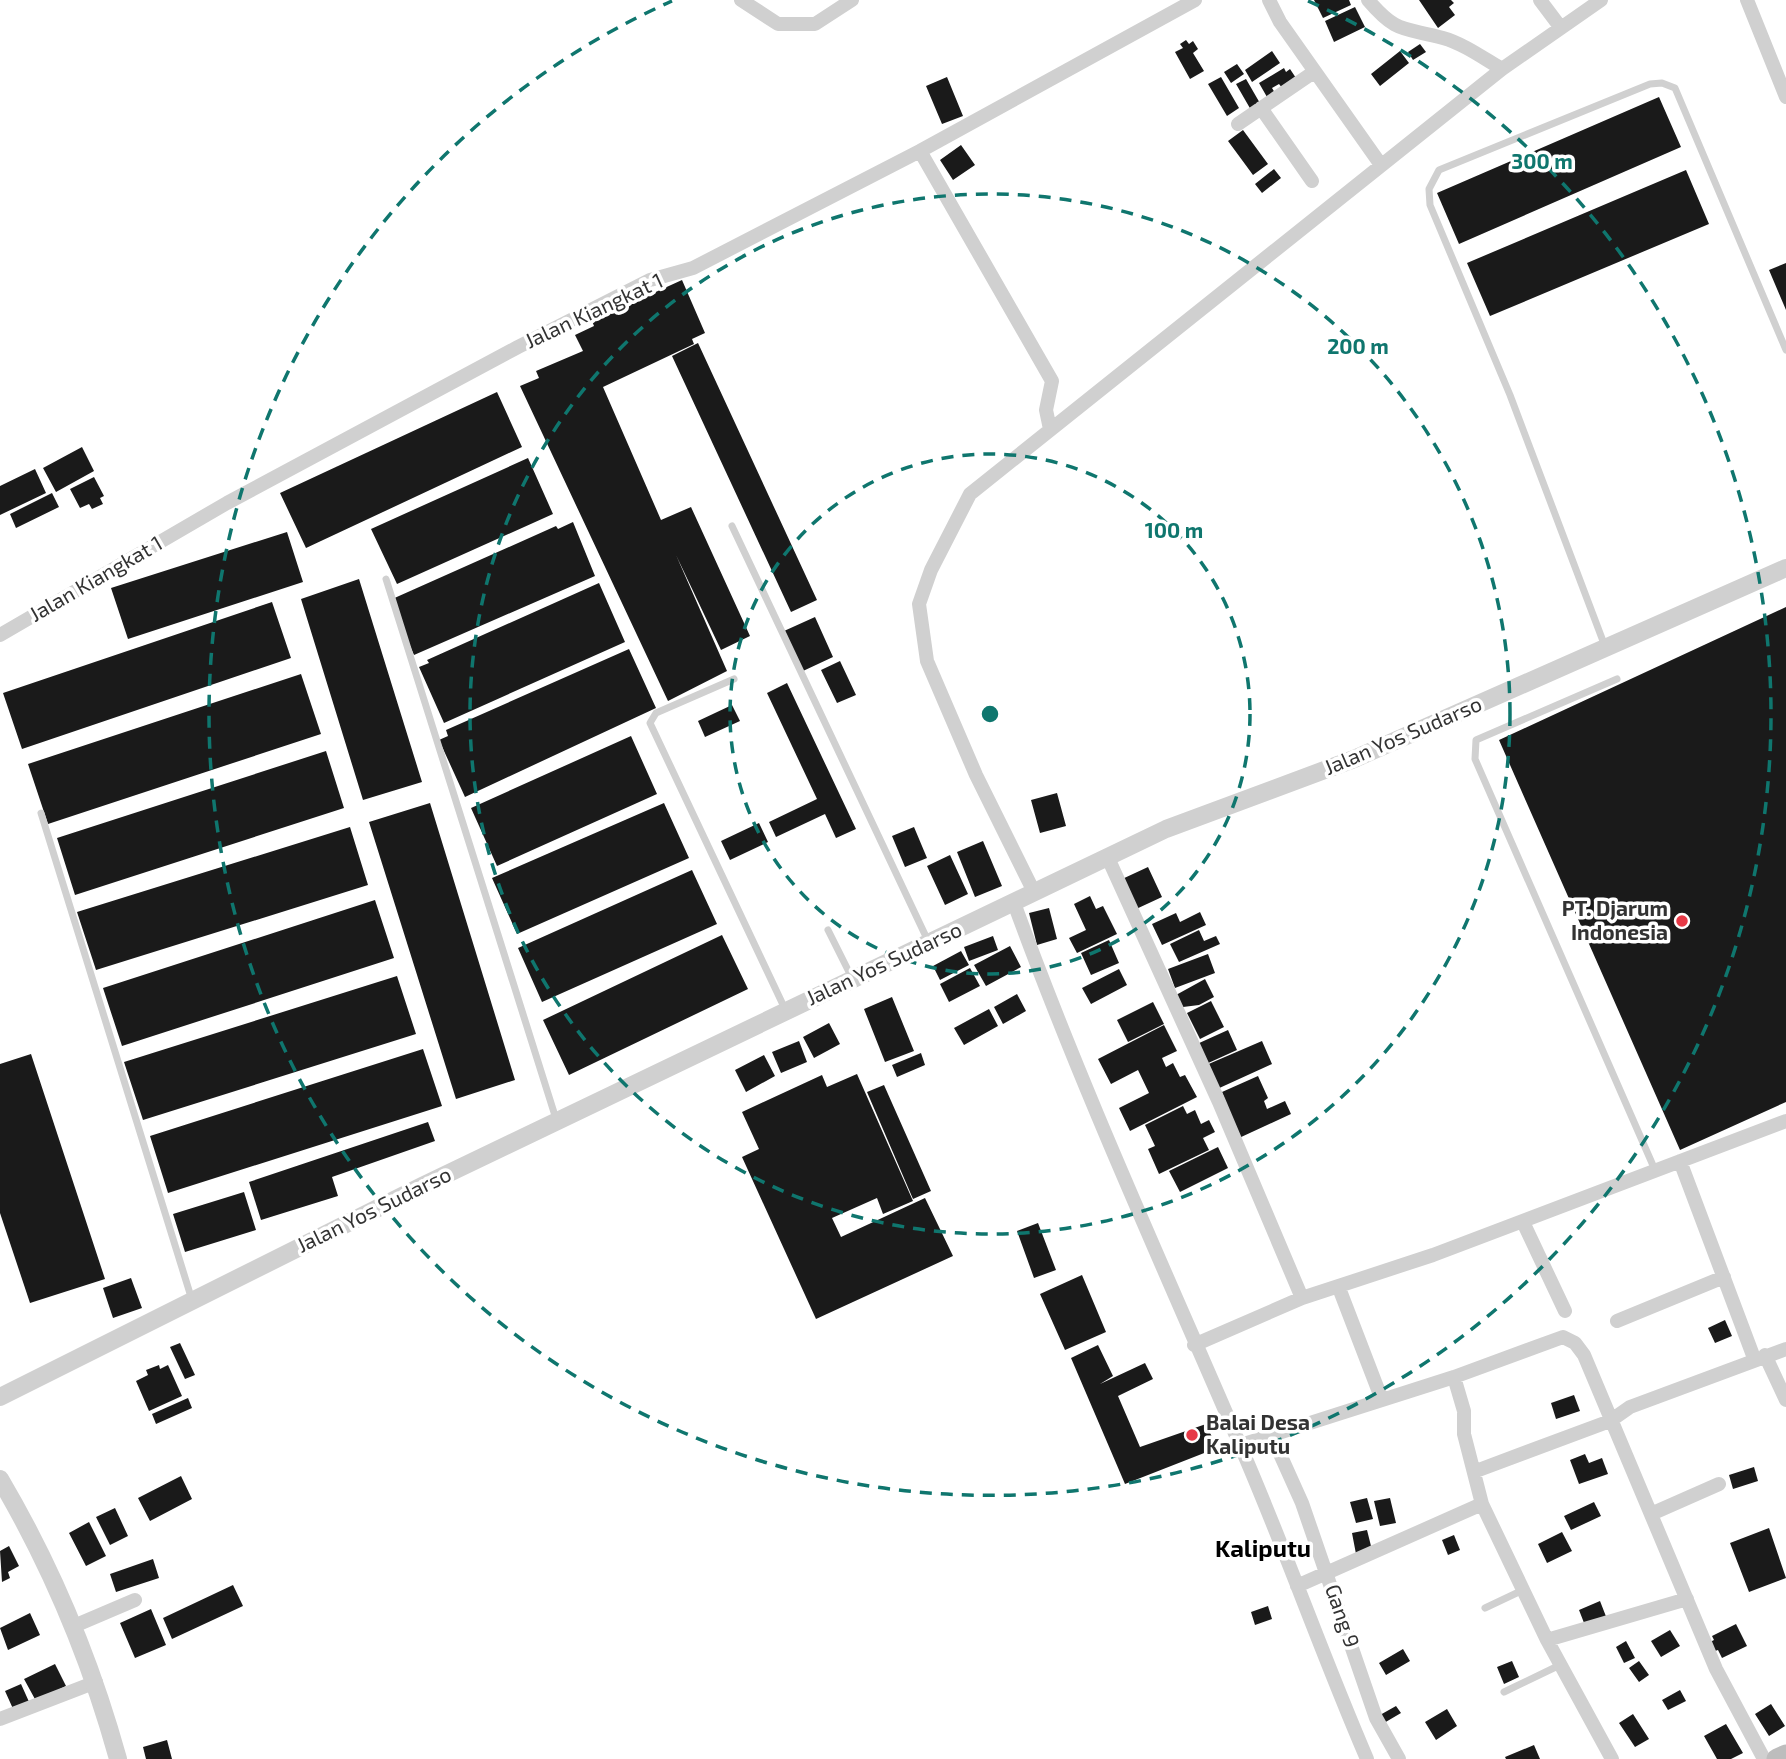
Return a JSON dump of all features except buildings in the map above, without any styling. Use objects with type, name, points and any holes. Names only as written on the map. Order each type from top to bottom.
[{"type":"main road","points":[[1777,1759],[1786,1755]]},
{"type":"street","points":[[741,0],[778,24],[815,24],[852,0]]},
{"type":"street","name":"Jalan Kiangkat 1","points":[[0,635],[227,503],[518,347],[650,280],[693,268],[920,151],[1195,0]]},
{"type":"street","points":[[1269,0],[1280,22],[1381,165]]},
{"type":"street","points":[[1367,0],[1387,23],[1409,32],[1444,38],[1502,69]]},
{"type":"street","points":[[1539,0],[1561,28]]},
{"type":"street","points":[[1034,892],[976,775],[927,661],[919,604],[932,570],[970,494],[1502,69],[1601,0]]},
{"type":"street","points":[[1746,0],[1786,97]]},
{"type":"street","points":[[1238,124],[1314,72]]},
{"type":"street","points":[[1261,108],[1312,181]]},
{"type":"street","points":[[920,151],[1052,381],[1046,410],[1050,429]]},
{"type":"street","name":"Jalan Yos Sudarso","points":[[0,1397],[785,1010],[1166,830],[1354,760],[1786,568]]},
{"type":"street","points":[[1108,858],[1219,1102],[1301,1298]]},
{"type":"street","points":[[1014,903],[1046,991],[1194,1345],[1241,1445],[1367,1759]]},
{"type":"street","points":[[1194,1345],[1301,1298],[1339,1288],[1523,1222],[1786,1121]]},
{"type":"street","points":[[1680,1161],[1724,1277],[1760,1357],[1786,1400]]},
{"type":"street","points":[[1523,1222],[1565,1311]]},
{"type":"street","points":[[1617,1321],[1724,1277]]},
{"type":"street","points":[[1339,1288],[1382,1401]]},
{"type":"street","points":[[1241,1445],[1382,1401],[1563,1338],[1575,1343],[1584,1354],[1716,1669],[1764,1759]]},
{"type":"street","points":[[1476,1471],[1610,1421],[1630,1407],[1786,1349]]},
{"type":"street","points":[[1454,1377],[1464,1411],[1464,1434],[1476,1471],[1482,1504],[1548,1640],[1612,1759]]},
{"type":"street","name":"Gang 9","points":[[1271,1434],[1302,1503],[1377,1718],[1399,1759]]},
{"type":"street","points":[[1651,1514],[1719,1484]]},
{"type":"street","points":[[2,1488],[45,1557],[96,1682],[118,1759]]},
{"type":"street","points":[[1297,1586],[1482,1504]]},
{"type":"street","points":[[74,1626],[135,1600]]},
{"type":"street","points":[[1548,1640],[1688,1600]]},
{"type":"street","points":[[0,1719],[96,1682]]},
{"type":"lane","points":[[1606,649],[1510,396],[1430,205],[1429,189],[1439,170],[1650,84],[1662,83],[1675,88],[1786,350]]},
{"type":"lane","points":[[732,526],[929,944]]},
{"type":"lane","points":[[386,579],[557,1123]]},
{"type":"lane","points":[[734,679],[656,713],[650,723],[785,1010]]},
{"type":"lane","points":[[1618,679],[1476,740],[1474,747],[1475,759],[1655,1171]]},
{"type":"lane","points":[[41,813],[192,1301]]},
{"type":"lane","points":[[828,930],[852,979]]},
{"type":"lane","points":[[1485,1608],[1524,1590]]},
{"type":"lane","points":[[1504,1692],[1561,1665]]},
{"type":"place","name":"PT. Djarum Indonesia","points":[[1682,921]]},
{"type":"place","name":"Balai Desa Kaliputu","points":[[1192,1435]]},
{"type":"district","name":"Kaliputu","points":[[1263,1549]]}]
